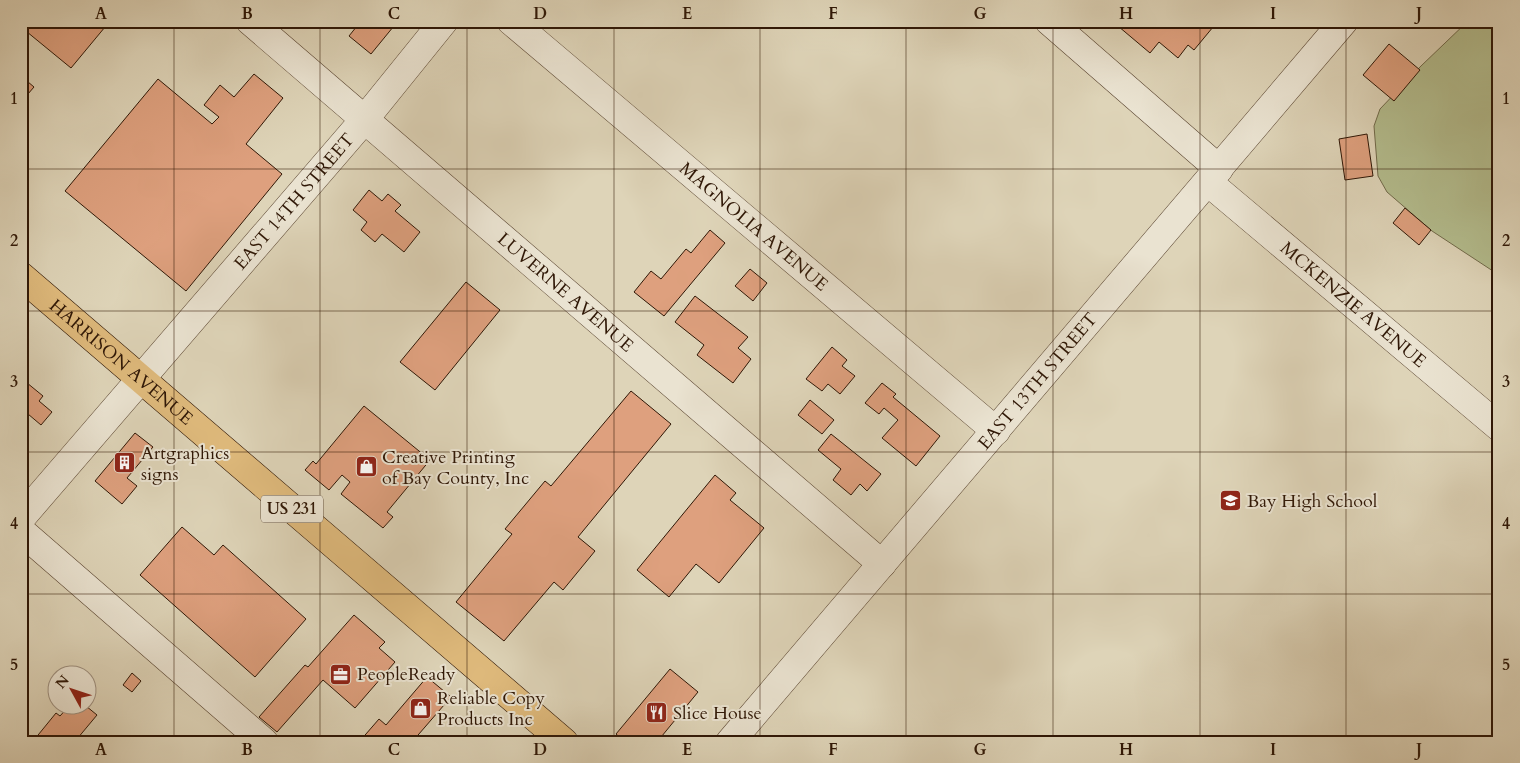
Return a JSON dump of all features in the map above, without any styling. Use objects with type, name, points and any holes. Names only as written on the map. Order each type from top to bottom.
[{"type":"main road","name":"HARRISON AVENUE","points":[[21,276],[564,742]]},
{"type":"street","name":"LUVERNE AVENUE","points":[[250,21],[882,564]]},
{"type":"street","name":"EAST 14TH STREET","points":[[21,518],[364,120],[444,21]]},
{"type":"street","name":"MAGNOLIA AVENUE","points":[[511,21],[996,431]]},
{"type":"street","name":"MCKENZIE AVENUE","points":[[1050,21],[1214,175],[1499,427]]},
{"type":"street","name":"EAST 13TH STREET","points":[[730,742],[1344,21]]},
{"type":"street","points":[[21,531],[264,742]]},
{"type":"green space","points":[[1468,21],[1499,21],[1499,275],[1432,231],[1387,192],[1378,176],[1374,126],[1380,109]]},
{"type":"building","points":[[21,21],[110,21],[71,68],[21,27]]},
{"type":"building","points":[[361,21],[398,21],[371,54],[349,36]]},
{"type":"building","points":[[1112,21],[1218,21],[1194,50],[1188,45],[1178,58],[1159,42],[1150,53]]},
{"type":"building","points":[[1389,44],[1420,70],[1394,101],[1363,75]]},
{"type":"building","points":[[254,74],[283,98],[246,144],[282,174],[186,291],[65,191],[158,79],[212,124],[219,117],[204,105],[220,85],[234,97]]},
{"type":"building","points":[[21,76],[34,87],[21,102]]},
{"type":"building","points":[[1367,134],[1373,176],[1345,180],[1339,139]]},
{"type":"building","points":[[369,190],[382,201],[388,194],[401,205],[395,211],[420,232],[404,252],[382,234],[375,242],[361,230],[367,222],[353,210]]},
{"type":"building","points":[[1405,208],[1431,230],[1419,245],[1393,223]]},
{"type":"building","points":[[710,230],[725,243],[664,316],[634,292],[651,271],[661,279],[686,249],[691,253]]},
{"type":"building","points":[[750,269],[767,283],[753,301],[735,286]]},
{"type":"building","points":[[466,282],[500,310],[435,390],[400,362]]},
{"type":"building","points":[[695,296],[748,337],[738,348],[751,359],[733,383],[697,355],[704,345],[675,322]]},
{"type":"building","points":[[832,347],[847,360],[842,366],[855,376],[840,394],[828,384],[822,391],[806,379]]},
{"type":"building","points":[[21,378],[43,396],[39,401],[52,412],[41,425],[28,414],[21,422]]},
{"type":"building","points":[[882,383],[896,394],[893,397],[940,436],[916,466],[882,438],[898,420],[884,408],[879,414],[865,403]]},
{"type":"building","points":[[631,391],[671,424],[578,537],[595,551],[563,590],[554,582],[504,641],[456,602],[512,534],[505,529],[545,481],[551,486]]},
{"type":"building","points":[[810,400],[834,420],[822,434],[798,415]]},
{"type":"building","name":"Creative Printing of Bay County, Inc","points":[[364,406],[430,460],[387,512],[393,517],[383,528],[341,494],[350,482],[342,475],[329,490],[305,470],[313,461],[316,464]]},
{"type":"building","name":"Artgraphics signs","points":[[135,433],[153,447],[127,478],[137,486],[122,504],[95,481]]},
{"type":"building","points":[[831,434],[881,474],[867,491],[860,484],[851,495],[833,480],[841,469],[818,450]]},
{"type":"building","points":[[715,475],[736,493],[730,500],[764,528],[719,583],[696,564],[669,597],[637,570]]},
{"type":"building","points":[[182,527],[214,555],[223,545],[306,619],[255,677],[140,575]]},
{"type":"building","name":"PeopleReady","points":[[354,615],[385,642],[379,648],[395,662],[355,708],[323,680],[277,732],[259,717],[305,665],[308,667]]},
{"type":"building","name":"Slice House","points":[[670,669],[698,692],[657,742],[625,742],[616,734]]},
{"type":"building","points":[[132,673],[141,681],[132,692],[123,685]]},
{"type":"building","name":"Reliable Copy Products Inc","points":[[427,677],[451,697],[412,742],[359,742],[379,719],[386,725]]},
{"type":"building","points":[[54,716],[96,716],[77,739],[80,742],[36,742],[34,740]]},
{"type":"place","name":"Artgraphics signs","points":[[125,463]]},
{"type":"place","name":"Creative Printing of Bay County, Inc","points":[[366,467]]},
{"type":"place","name":"Bay High School","points":[[1231,501]]},
{"type":"place","name":"PeopleReady","points":[[341,674]]},
{"type":"place","name":"Reliable Copy Products Inc","points":[[421,708]]},
{"type":"place","name":"Slice House","points":[[657,713]]}]
